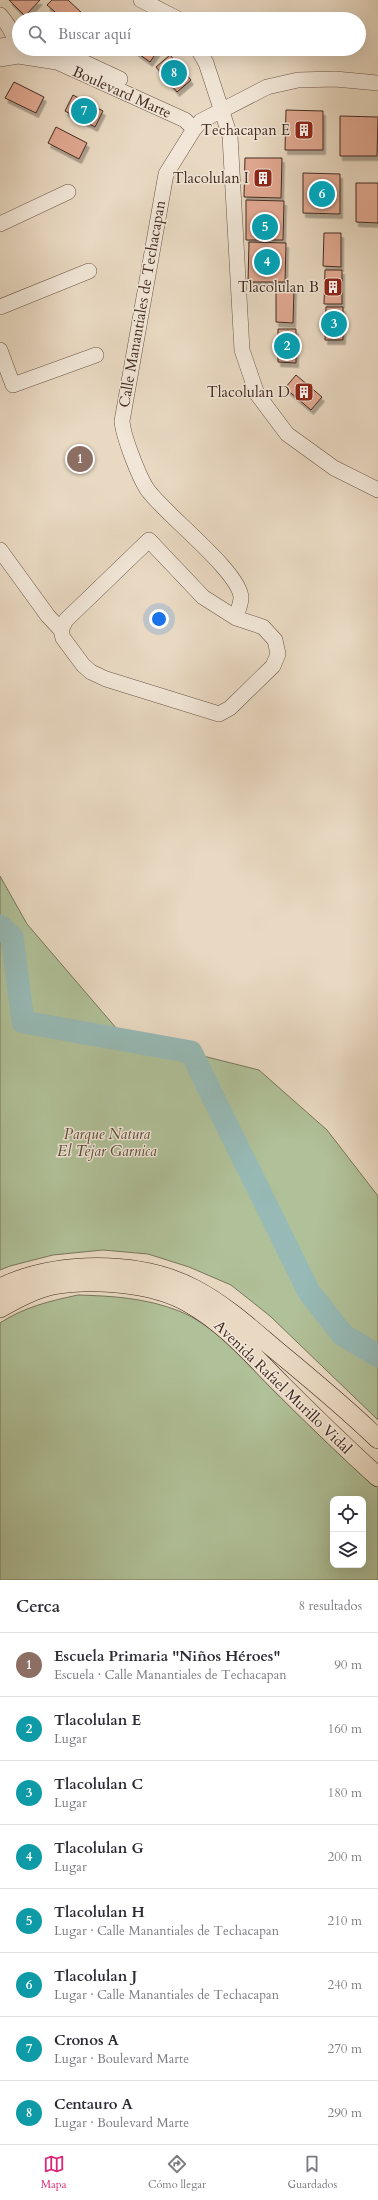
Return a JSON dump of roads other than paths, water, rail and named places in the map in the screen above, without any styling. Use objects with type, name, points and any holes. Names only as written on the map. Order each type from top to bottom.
[{"type":"main road","name":"Avenida Rafael Murillo Vidal","points":[[0,1288],[16,1280],[50,1272],[87,1268],[127,1269],[194,1289],[232,1313],[348,1410],[378,1439]]},
{"type":"main road","name":"Avenida Rafael Murillo Vidal","points":[[0,1308],[21,1296],[52,1286],[86,1282],[125,1284],[158,1291],[188,1302],[215,1321],[239,1342],[317,1420],[378,1477]]},
{"type":"street","points":[[141,0],[164,12]]},
{"type":"street","points":[[0,15],[10,27],[12,32]]},
{"type":"street","name":"Boulevard Marte","points":[[0,46],[12,47]]},
{"type":"street","name":"Boulevard Marte","points":[[0,59],[12,51]]},
{"type":"street","name":"Boulevard Marte","points":[[41,56],[198,125]]},
{"type":"street","name":"Boulevard Marte","points":[[71,56],[189,112],[198,125]]},
{"type":"street","points":[[202,56],[206,63],[230,136],[242,350],[257,394],[287,434],[334,468],[378,490]]},
{"type":"street","name":"Calle Manantiales de Techacapan","points":[[236,618],[241,597],[236,585],[216,559],[147,489],[123,433],[122,421],[164,180],[166,174],[198,125],[222,109],[267,87],[298,80],[335,79],[378,83]]},
{"type":"street","points":[[0,224],[68,192]]},
{"type":"street","points":[[0,307],[89,272]]},
{"type":"street","points":[[0,350],[13,385],[96,354]]},
{"type":"street","points":[[0,550],[48,616],[61,630],[63,638],[83,665],[91,672],[106,679],[219,714],[236,703],[273,666],[278,654],[276,640],[263,627],[236,618],[203,597],[149,540],[66,620],[61,630]]},
{"type":"waterway","points":[[0,926],[12,937],[23,1022],[191,1052],[309,1292],[343,1335],[378,1356]]},
{"type":"place","name":"Centauro A","points":[[174,73]]},
{"type":"place","name":"Cronos A","points":[[84,111]]},
{"type":"place","name":"Techacapan E","points":[[304,130]]},
{"type":"place","name":"Tlacolulan I","points":[[263,178]]},
{"type":"place","name":"Tlacolulan J","points":[[322,194]]},
{"type":"place","name":"Tlacolulan H","points":[[265,227]]},
{"type":"place","name":"Tlacolulan G","points":[[267,262]]},
{"type":"place","name":"Tlacolulan B","points":[[333,287]]},
{"type":"place","name":"Tlacolulan C","points":[[334,324]]},
{"type":"place","name":"Tlacolulan E","points":[[287,346]]},
{"type":"place","name":"Tlacolulan D","points":[[304,392]]},
{"type":"place","name":"Escuela Primaria ''Niños Héroes''","points":[[80,459]]},
{"type":"park label","name":"Parque Natura El Tejar Garnica","points":[[107,1142]]}]
